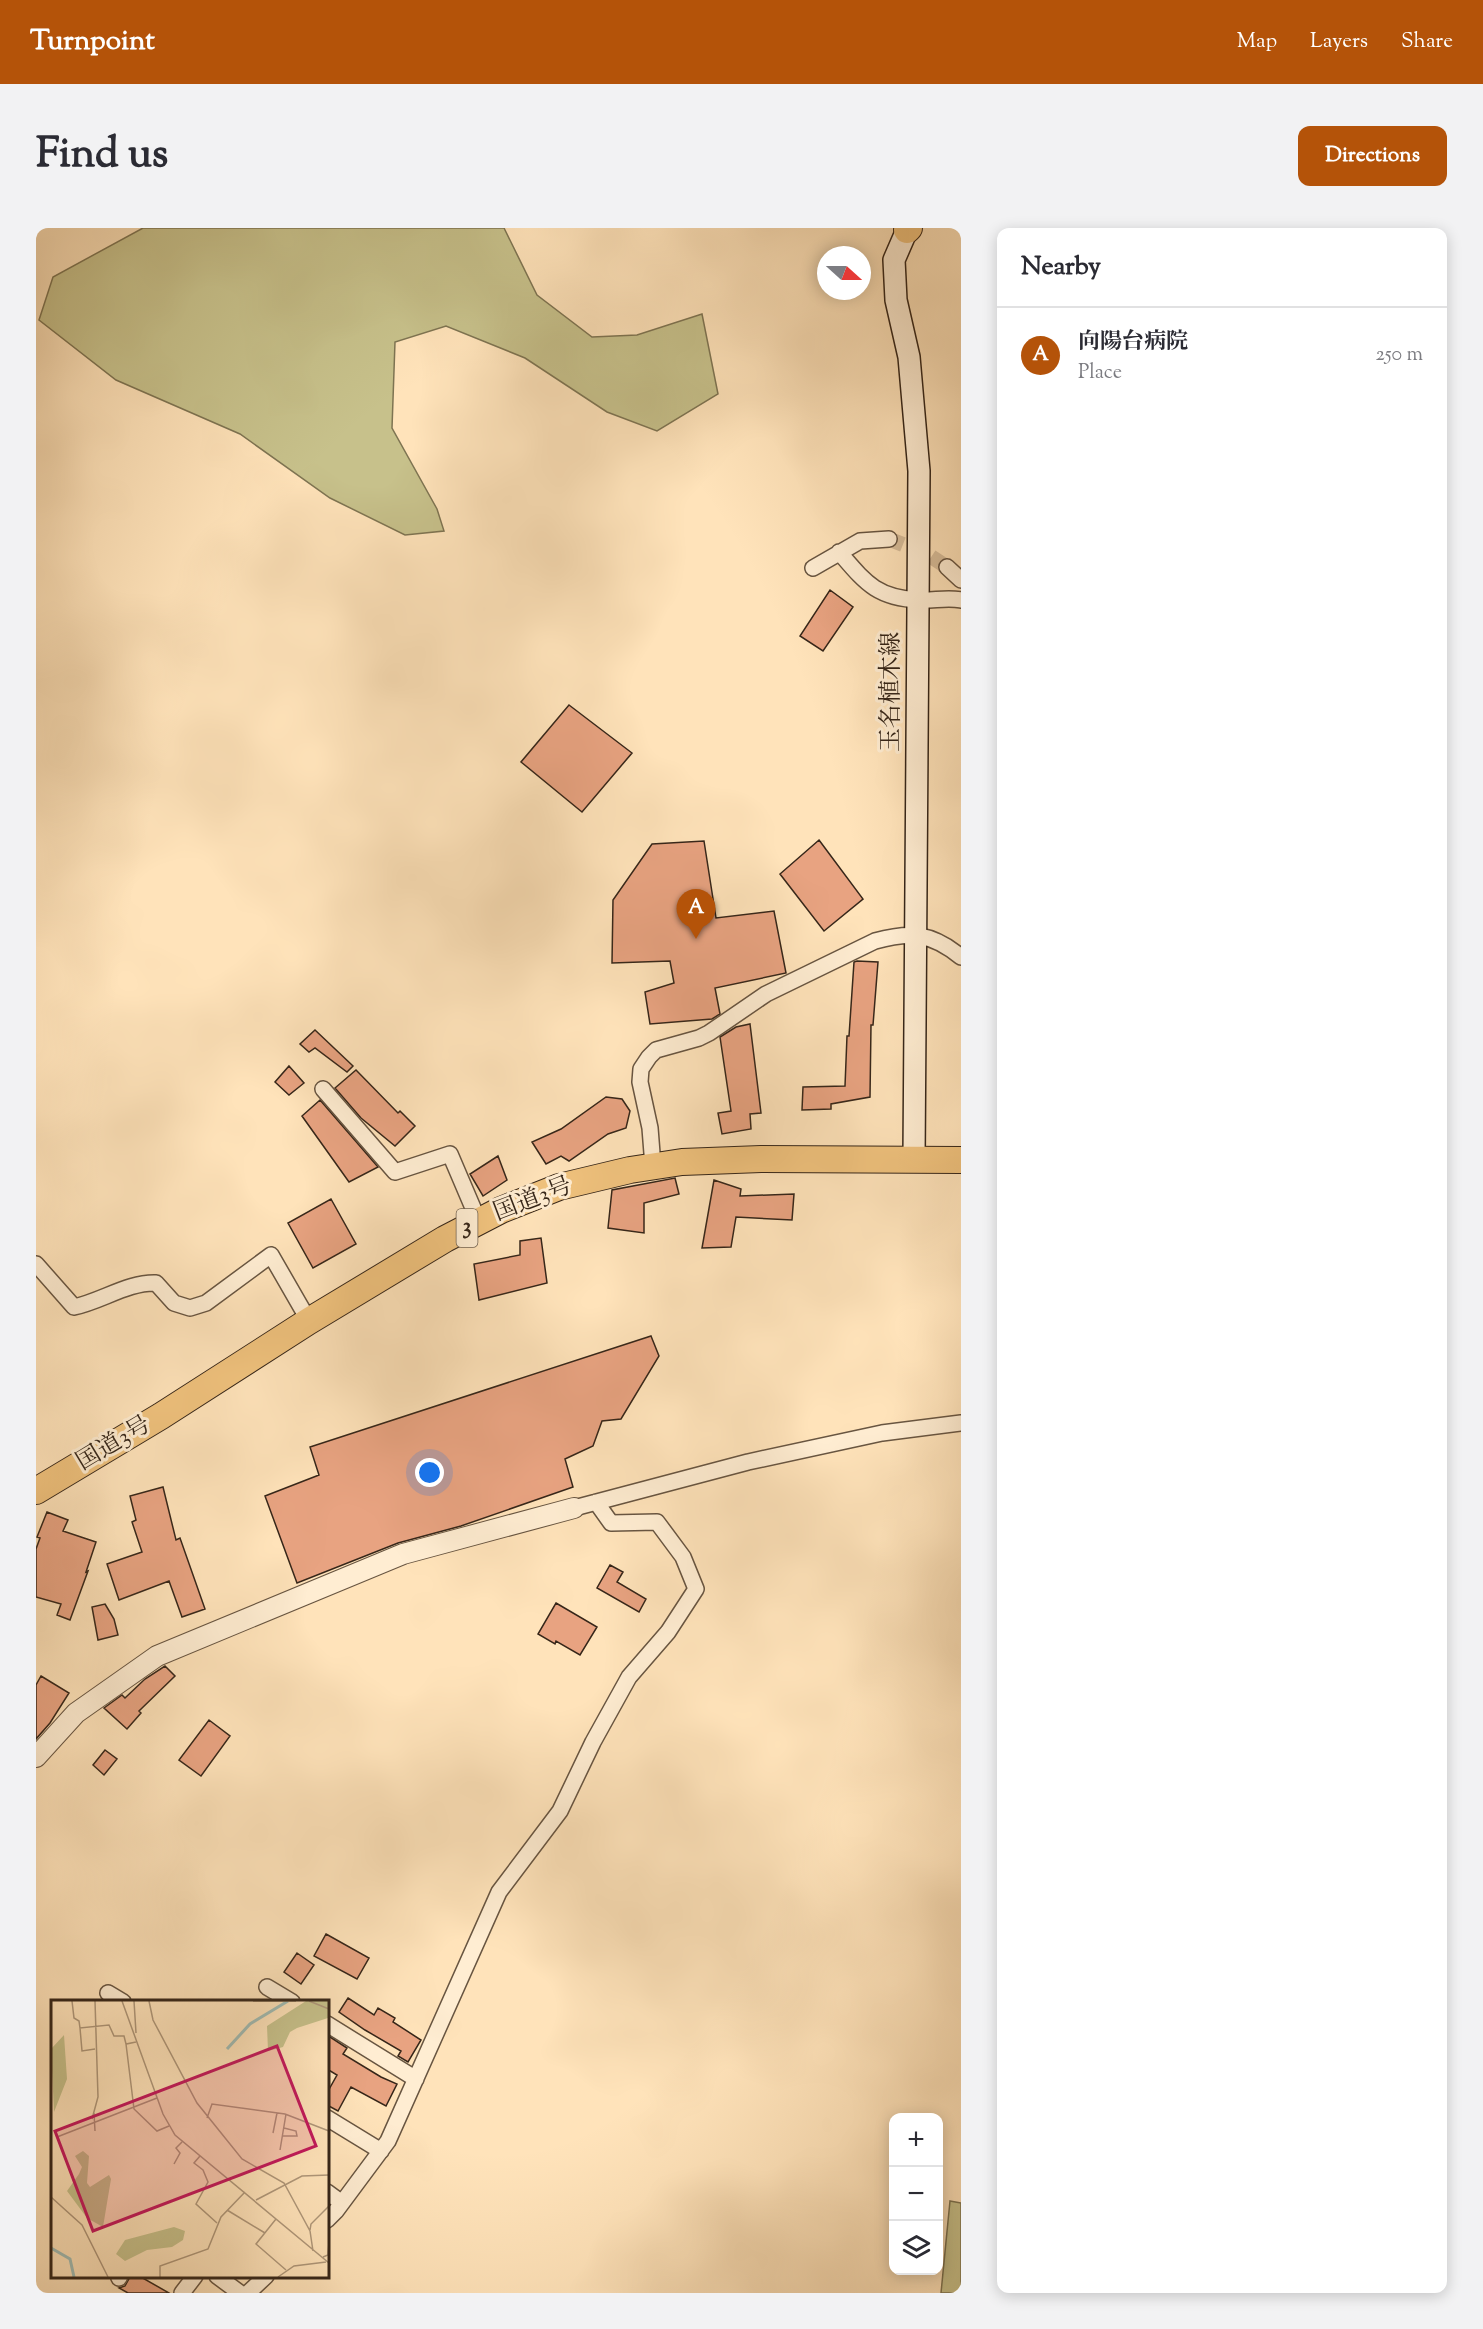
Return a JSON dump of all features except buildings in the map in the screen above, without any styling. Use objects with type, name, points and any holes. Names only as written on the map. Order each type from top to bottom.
[{"type":"highway","name":"国道3号","points":[[36,1491],[445,1239],[501,1210],[559,1187],[630,1170],[682,1162],[761,1159],[961,1160]]},
{"type":"main road","name":"玉名植木線","points":[[908,229],[894,260],[896,300],[909,357],[919,471],[914,1159]]},
{"type":"street","points":[[813,568],[860,541],[889,539]]},
{"type":"street","points":[[839,552],[867,584],[886,595],[918,600],[961,600]]},
{"type":"street","points":[[947,567],[961,580]]},
{"type":"street","points":[[653,1166],[650,1128],[640,1082],[641,1069],[656,1050],[709,1033],[766,993],[875,941],[895,936],[929,936],[961,957]]},
{"type":"street","points":[[323,1089],[395,1172],[450,1154],[479,1222]]},
{"type":"street","points":[[36,1264],[74,1307],[142,1283],[156,1283],[174,1303],[190,1308],[206,1303],[271,1255],[309,1321]]},
{"type":"street","points":[[36,1757],[76,1713],[156,1656],[403,1554],[748,1462],[882,1433],[961,1423]]},
{"type":"street","points":[[328,2219],[388,2141],[499,1892],[560,1811],[593,1742],[629,1677],[668,1632],[696,1589],[683,1557],[657,1522],[611,1523],[596,1503]]},
{"type":"street","points":[[267,1987],[289,2000]]},
{"type":"street","points":[[108,1993],[120,2000]]},
{"type":"street","points":[[328,2025],[416,2079]]},
{"type":"street","points":[[328,2119],[381,2151]]},
{"type":"street","points":[[328,2193],[342,2203]]},
{"type":"street","points":[[183,2293],[194,2278]]},
{"type":"street","points":[[218,2278],[240,2293]]},
{"type":"street","points":[[248,2293],[265,2278]]},
{"type":"shaded area","points":[[143,228],[504,228],[537,295],[592,337],[637,335],[702,314],[718,394],[657,431],[607,412],[525,358],[446,326],[395,342],[392,428],[437,509],[444,531],[405,535],[330,498],[240,434],[116,380],[39,320],[53,277]]},
{"type":"shaded area","points":[[950,2201],[961,2203],[961,2293],[941,2293]]},
{"type":"tunnel","points":[[889,539],[927,554],[947,567]]},
{"type":"place","name":"向陽台病院","points":[[696,939]]}]
